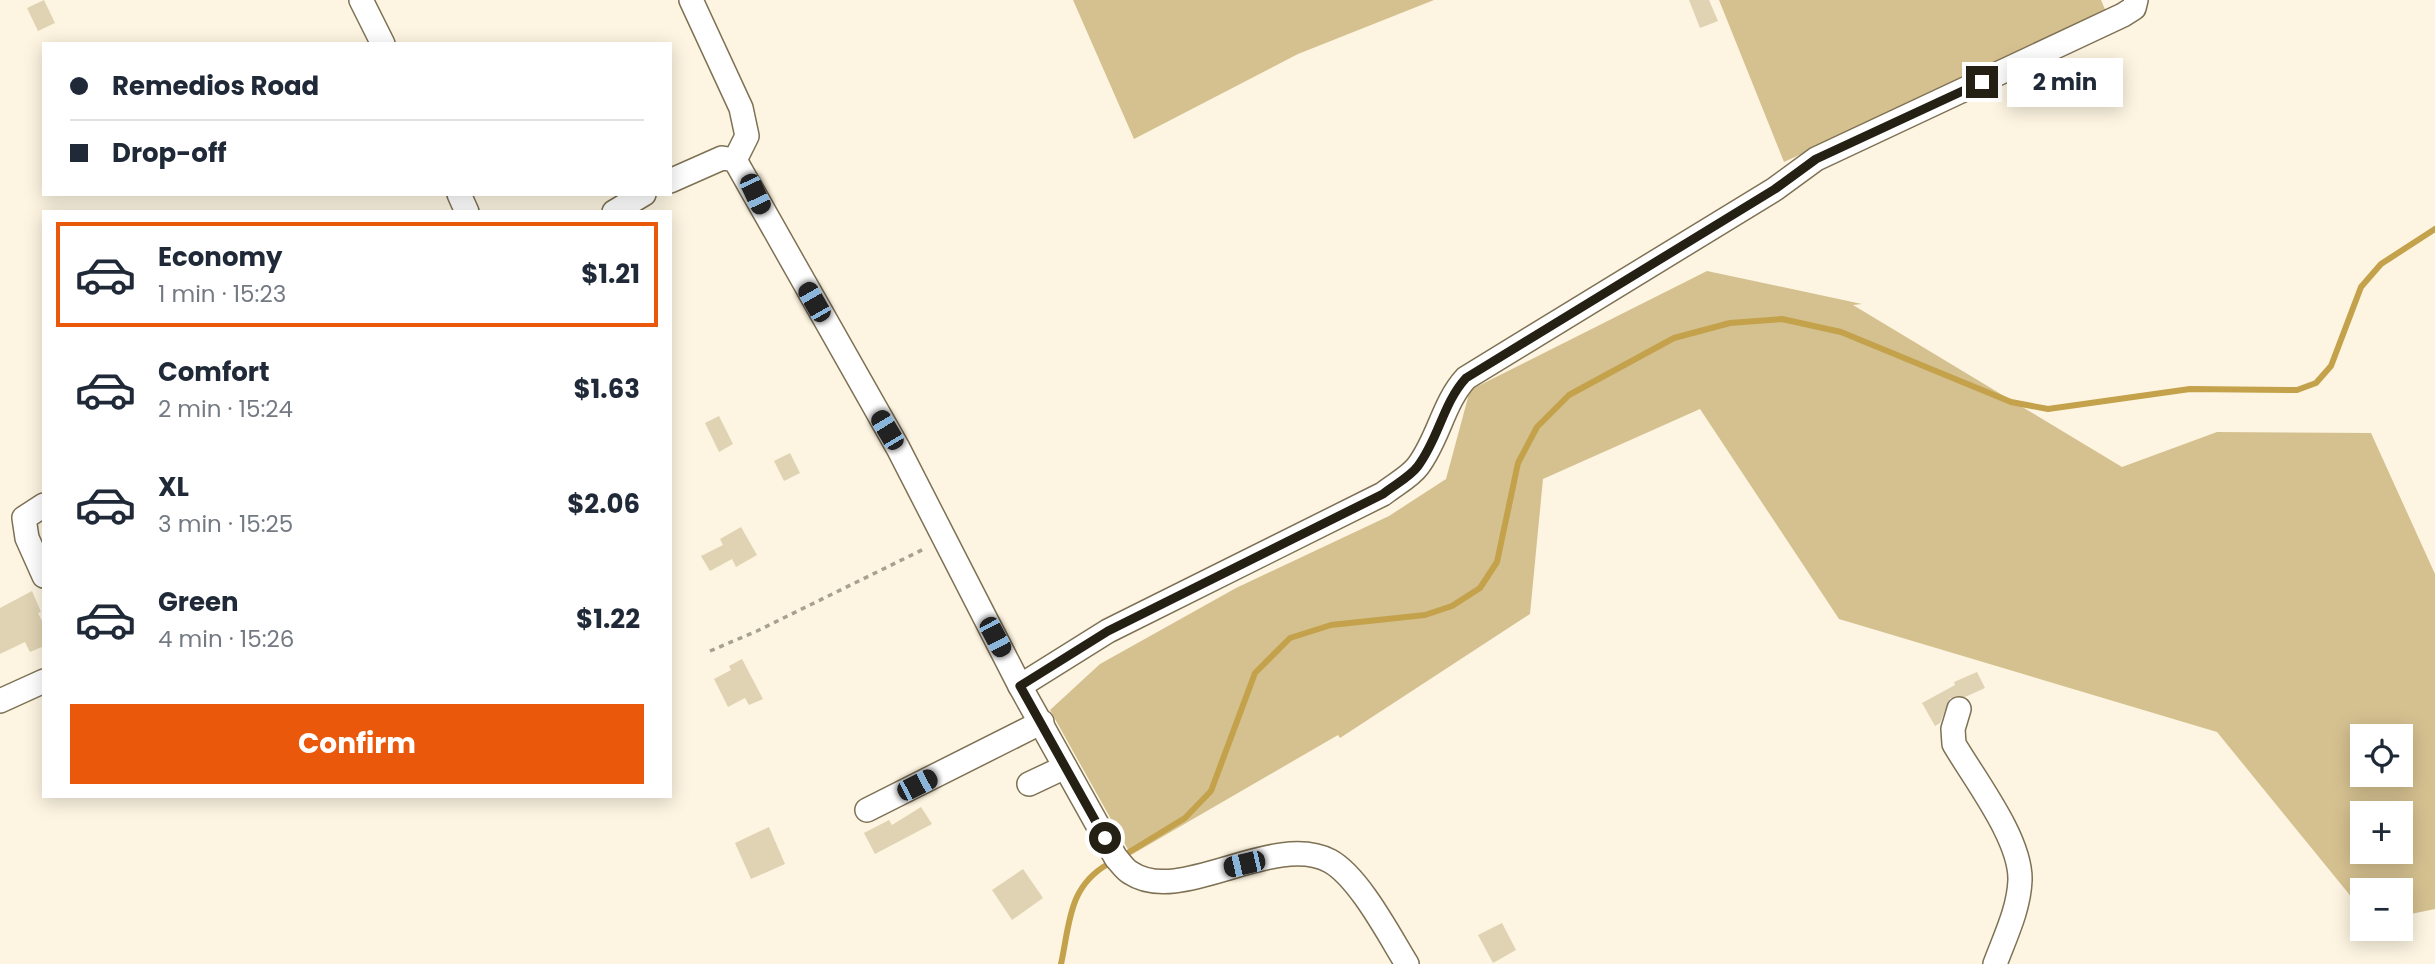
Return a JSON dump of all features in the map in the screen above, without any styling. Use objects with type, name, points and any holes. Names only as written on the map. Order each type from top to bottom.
[{"type":"street","points":[[361,0],[382,42]]},
{"type":"street","points":[[691,0],[741,108],[747,136],[735,160]]},
{"type":"street","points":[[1020,686],[1108,631],[1383,494],[1417,468],[1439,430],[1451,394],[1466,378],[1775,189],[1816,159],[2123,15],[2134,8],[2136,0]]},
{"type":"street","points":[[672,180],[722,158],[735,160]]},
{"type":"street","points":[[735,160],[898,449],[1020,686],[1116,858],[1130,873],[1146,880],[1168,881],[1296,852],[1330,861],[1352,880],[1408,964]]},
{"type":"street","points":[[617,210],[641,196]]},
{"type":"street","points":[[42,506],[24,518],[27,538],[42,572]]},
{"type":"street","points":[[0,701],[42,682]]},
{"type":"street","points":[[1959,709],[1953,729],[1954,744],[2015,849],[2020,879],[2016,905],[1995,964]]},
{"type":"street","points":[[867,810],[1042,722]]},
{"type":"street","points":[[1029,784],[1065,767]]},
{"type":"path","points":[[710,650],[757,631],[944,540]]},
{"type":"shaded area","points":[[1073,0],[1434,0],[1298,54],[1134,139]]},
{"type":"shaded area","points":[[1719,0],[2101,0],[2107,14],[1784,162]]},
{"type":"shaded area","points":[[1707,271],[1862,304],[1853,305],[2122,467],[2217,432],[2371,433],[2435,574],[2435,909],[2413,914],[2413,878],[2350,878],[2350,895],[2217,732],[1839,619],[1700,409],[1543,479],[1530,614],[1340,738],[1338,735],[1131,855],[1050,710],[1100,664],[1236,588],[1389,516],[1446,479],[1470,390]]},
{"type":"building","points":[[44,0],[55,23],[38,31],[27,8]]},
{"type":"building","points":[[1689,0],[1709,0],[1718,21],[1700,28]]},
{"type":"building","points":[[719,416],[733,444],[719,452],[705,423]]},
{"type":"building","points":[[790,453],[800,473],[784,481],[774,461]]},
{"type":"building","points":[[741,527],[757,555],[736,567],[732,559],[710,571],[701,556],[723,545],[720,539]]},
{"type":"building","points":[[32,591],[41,612],[38,613],[42,621],[42,647],[30,652],[25,642],[0,654],[0,608]]},
{"type":"building","points":[[742,659],[763,699],[749,705],[745,698],[728,707],[714,679],[731,670],[729,666]]},
{"type":"building","points":[[1977,672],[1985,688],[1965,697],[1950,698],[1940,723],[1935,726],[1922,703],[1955,685],[1954,682]]},
{"type":"building","points":[[921,807],[932,824],[875,854],[864,833],[889,820],[892,825]]},
{"type":"building","points":[[769,827],[785,864],[751,879],[735,843]]},
{"type":"building","points":[[1023,869],[1043,898],[1012,920],[992,890]]},
{"type":"building","points":[[1502,923],[1516,950],[1493,963],[1478,935]]},
{"type":"waterway","points":[[1126,854],[1185,818],[1211,791],[1255,673],[1290,638],[1331,625],[1425,615],[1452,606],[1480,588],[1497,562],[1518,463],[1537,427],[1569,395],[1674,338],[1730,323],[1782,319],[1841,332],[2011,402],[2048,409],[2190,389],[2297,390],[2316,383],[2331,366],[2361,287],[2381,264],[2435,229]]},
{"type":"waterway","points":[[1061,964],[1069,920],[1078,895],[1095,873],[1108,864]]},
{"type":"route","points":[[1105,838],[1020,686],[1108,631],[1383,494],[1417,468],[1439,430],[1451,394],[1466,378],[1775,189],[1816,159],[1982,82]]}]
